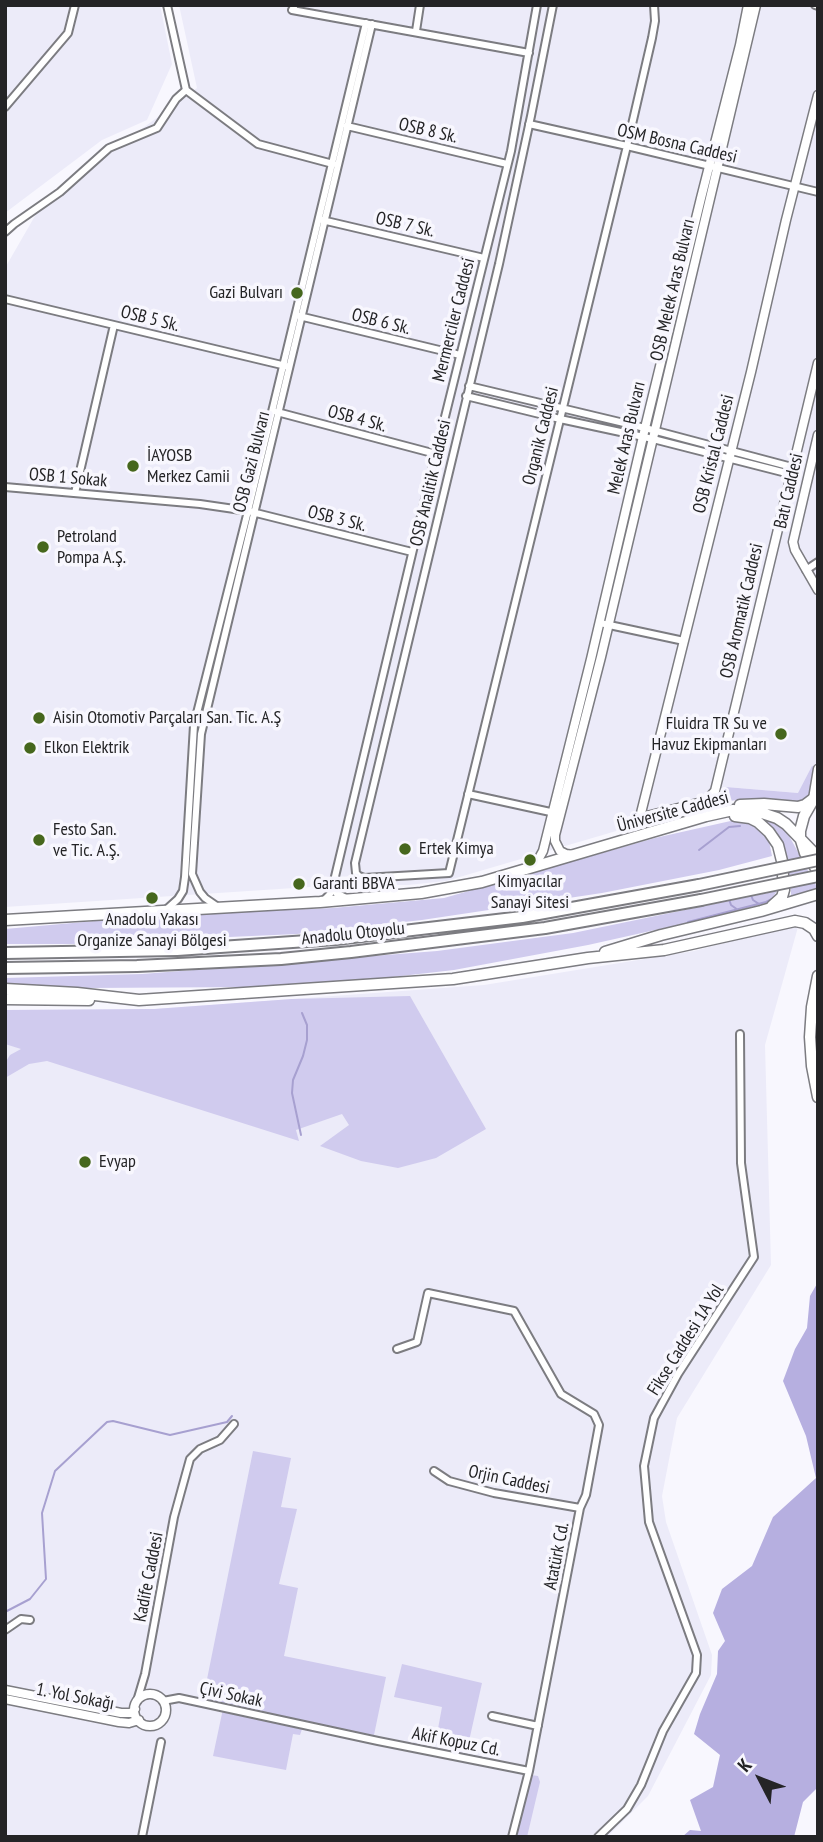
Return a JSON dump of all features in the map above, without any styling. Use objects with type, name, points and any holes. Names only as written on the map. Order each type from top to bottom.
[{"type":"highway","name":"Anadolu Otoyolu","points":[[5,953],[177,950],[336,939],[522,917],[699,885],[818,858]]},
{"type":"highway","name":"Anadolu Otoyolu","points":[[5,968],[137,966],[328,954],[533,930],[701,900],[818,873]]},
{"type":"main road","points":[[706,816],[744,804],[798,807],[813,799]]},
{"type":"main road","points":[[813,799],[804,816],[800,837],[805,853],[818,873]]},
{"type":"main road","name":"Üniversite Caddesi","points":[[53,918],[320,902],[443,890],[482,882],[733,810],[759,812],[777,818],[800,837],[818,858]]},
{"type":"main road","points":[[706,816],[750,818],[774,838],[782,861],[784,890],[777,902],[767,909]]},
{"type":"main road","points":[[588,958],[661,935],[818,894]]},
{"type":"main road","points":[[5,920],[53,918]]},
{"type":"main road","points":[[5,926],[53,918]]},
{"type":"main road","points":[[5,999],[139,1000],[453,979],[588,958],[664,950],[795,920],[814,929],[818,936]]},
{"type":"main road","points":[[818,976],[811,1007],[810,1037],[818,1097]]},
{"type":"main road","points":[[5,989],[139,1000]]},
{"type":"street","points":[[5,107],[68,33],[75,5]]},
{"type":"street","points":[[167,5],[186,90],[258,144],[335,164]]},
{"type":"street","points":[[295,5],[292,10],[529,53]]},
{"type":"street","points":[[416,31],[421,5]]},
{"type":"street","name":"Mermerciler Caddesi","points":[[320,902],[330,894],[333,885],[508,164],[537,5]]},
{"type":"street","name":"OSB Analitik Caddesi","points":[[449,873],[364,878],[359,876],[354,868],[499,264],[553,5]]},
{"type":"street","name":"Organik Caddesi","points":[[449,873],[652,38],[654,5]]},
{"type":"street","points":[[713,167],[748,5]]},
{"type":"street","name":"OSB Melek Aras Bulvarı","points":[[574,855],[566,854],[556,846],[556,813],[713,167],[757,5]]},
{"type":"street","name":"OSB Gazi Bulvarı","points":[[218,907],[200,892],[192,874],[201,734],[251,512],[369,24]]},
{"type":"street","points":[[5,232],[60,192],[109,148],[157,128],[176,99],[186,90]]},
{"type":"street","name":"OSB Kristal Caddesi","points":[[645,818],[641,813],[818,95]]},
{"type":"street","name":"OSM Bosna Caddesi","points":[[529,124],[818,192]]},
{"type":"street","name":"OSB 8 Sk.","points":[[345,126],[508,164]]},
{"type":"street","name":"OSB 7 Sk.","points":[[322,220],[484,258]]},
{"type":"street","name":"OSB 5 Sk.","points":[[5,299],[286,366]]},
{"type":"street","name":"OSB 6 Sk.","points":[[298,316],[460,355]]},
{"type":"street","points":[[75,493],[114,324]]},
{"type":"street","name":"OSB Aromatik Caddesi","points":[[645,818],[706,801],[715,791],[818,363]]},
{"type":"street","points":[[452,390],[562,408],[649,434],[791,470]]},
{"type":"street","points":[[467,392],[560,419],[649,434]]},
{"type":"street","name":"OSB 4 Sk.","points":[[275,412],[436,454]]},
{"type":"street","name":"Batı Caddesi","points":[[818,435],[815,460],[794,539],[795,550],[818,590]]},
{"type":"street","name":"OSB 1 Sokak","points":[[5,487],[200,504],[251,512]]},
{"type":"street","name":"OSB Gazi Bulvarı","points":[[166,910],[178,900],[183,891],[194,725],[251,512]]},
{"type":"street","name":"OSB 3 Sk.","points":[[251,512],[412,552]]},
{"type":"street","points":[[776,534],[794,539]]},
{"type":"street","points":[[806,570],[818,562]]},
{"type":"street","points":[[604,624],[684,641]]},
{"type":"street","points":[[813,799],[818,769]]},
{"type":"street","points":[[468,794],[556,813],[538,860],[524,870]]},
{"type":"street","points":[[333,885],[340,896],[351,899]]},
{"type":"street","name":"Fikse Caddesi 1A Yol","points":[[598,1837],[626,1808],[641,1785],[663,1731],[695,1673],[697,1655],[649,1522],[644,1466],[654,1418],[678,1374],[754,1257],[741,1163],[740,1034]]},
{"type":"street","name":"Atatürk Cd.","points":[[397,1349],[417,1342],[428,1293],[514,1311],[561,1394],[594,1414],[600,1425],[586,1494],[580,1508],[529,1771],[512,1837]]},
{"type":"street","name":"Kadife Caddesi","points":[[136,1705],[145,1674],[174,1517],[190,1459],[200,1449],[220,1440],[234,1424]]},
{"type":"street","name":"Orjin Caddesi","points":[[434,1471],[449,1481],[494,1493],[580,1508]]},
{"type":"street","points":[[5,1630],[21,1619],[30,1620]]},
{"type":"street","points":[[5,1690],[121,1713],[131,1713],[136,1705],[141,1698],[150,1694],[163,1701],[165,1716],[158,1724],[148,1725],[139,1720],[136,1705]]},
{"type":"street","name":"Çivi Sokak","points":[[163,1701],[179,1698],[378,1741]]},
{"type":"street","name":"1. Yol Sokağı","points":[[5,1699],[119,1722],[139,1720]]},
{"type":"street","points":[[492,1716],[538,1726]]},
{"type":"street","name":"Akif Kopuz Cd.","points":[[378,1741],[529,1771]]},
{"type":"street","points":[[142,1837],[161,1742]]},
{"type":"shaded area","points":[[5,5],[160,5],[172,64],[147,120],[102,140],[5,213]]},
{"type":"shaded area","points":[[179,5],[818,5],[818,803],[798,793],[726,787],[720,790],[715,802],[446,881],[408,885],[340,885],[5,907],[5,268],[43,202],[197,88]]},
{"type":"shaded area","points":[[812,766],[815,767],[808,799],[800,802],[747,799],[720,802],[726,787],[798,793]]},
{"type":"shaded area","points":[[762,819],[773,822],[787,832],[817,887],[812,891],[791,898],[785,852],[777,832]]},
{"type":"shaded area","points":[[735,820],[748,822],[761,831],[769,841],[772,856],[719,870],[602,893],[422,920],[297,934],[71,944],[5,944],[5,929],[163,915],[333,908],[444,898],[655,838]]},
{"type":"shaded area","points":[[777,891],[771,900],[749,909],[588,945],[454,970],[366,980],[250,987],[5,987],[5,978],[142,974],[437,951],[573,933]]},
{"type":"shaded area","points":[[798,927],[765,1045],[771,1265],[677,1418],[662,1496],[666,1522],[712,1655],[711,1675],[648,1796],[607,1837],[5,1837],[5,1010],[155,1009],[484,985],[694,951],[758,934]]},
{"type":"shaded area","points":[[410,996],[486,1129],[436,1158],[398,1168],[361,1161],[320,1146],[349,1125],[342,1114],[296,1130],[299,1141],[47,1061],[29,1064],[5,1078],[5,1063],[10,1055],[21,1049],[5,1044],[5,1010],[154,1009],[292,999]]},
{"type":"shaded area","points":[[818,1282],[818,1787],[803,1802],[794,1837],[682,1837],[690,1830],[701,1831],[690,1800],[713,1787],[720,1755],[694,1734],[717,1674],[718,1651],[725,1641],[713,1613],[722,1589],[752,1566],[773,1517],[816,1478],[806,1436],[783,1381],[795,1349],[807,1328],[810,1296]]},
{"type":"shaded area","points":[[253,1451],[291,1458],[281,1507],[297,1509],[279,1584],[298,1588],[284,1656],[386,1677],[374,1735],[304,1723],[300,1735],[293,1734],[286,1770],[213,1756],[224,1704],[203,1699]]},
{"type":"shaded area","points":[[402,1664],[482,1683],[467,1750],[435,1745],[442,1707],[394,1697]]},
{"type":"shaded area","points":[[531,1775],[538,1776],[540,1782],[527,1837],[517,1837]]},
{"type":"waterway","points":[[699,850],[729,827],[740,826]]},
{"type":"waterway","points":[[688,922],[766,902],[779,893]]},
{"type":"waterway","points":[[751,895],[759,904]]},
{"type":"waterway","points":[[729,899],[731,905],[738,910]]},
{"type":"waterway","points":[[301,1135],[292,1093],[293,1080],[307,1040],[307,1025],[302,1013]]},
{"type":"waterway","points":[[5,1612],[30,1599],[46,1579],[42,1513],[55,1471],[107,1422],[113,1421],[170,1435],[227,1422],[232,1416]]},
{"type":"place","name":"Gazi Bulvarı","points":[[297,293]]},
{"type":"place","name":"İAYOSB Merkez Camii","points":[[133,466]]},
{"type":"place","name":"Petroland Pompa A.Ş.","points":[[43,547]]},
{"type":"place","name":"Aisin Otomotiv Parçaları San. Tic. A.Ş","points":[[39,718]]},
{"type":"place","name":"Fluidra TR Su ve Havuz Ekipmanları","points":[[781,734]]},
{"type":"place","name":"Elkon Elektrik","points":[[30,748]]},
{"type":"place","name":"Festo San. ve Tic. A.Ş.","points":[[39,840]]},
{"type":"place","name":"Ertek Kimya","points":[[405,849]]},
{"type":"place","name":"Kimyacılar Sanayi Sitesi","points":[[530,860]]},
{"type":"place","name":"Garanti BBVA","points":[[299,884]]},
{"type":"place","name":"Anadolu Yakası Organize Sanayi Bölgesi","points":[[152,898]]},
{"type":"place","name":"Evyap","points":[[85,1162]]}]
